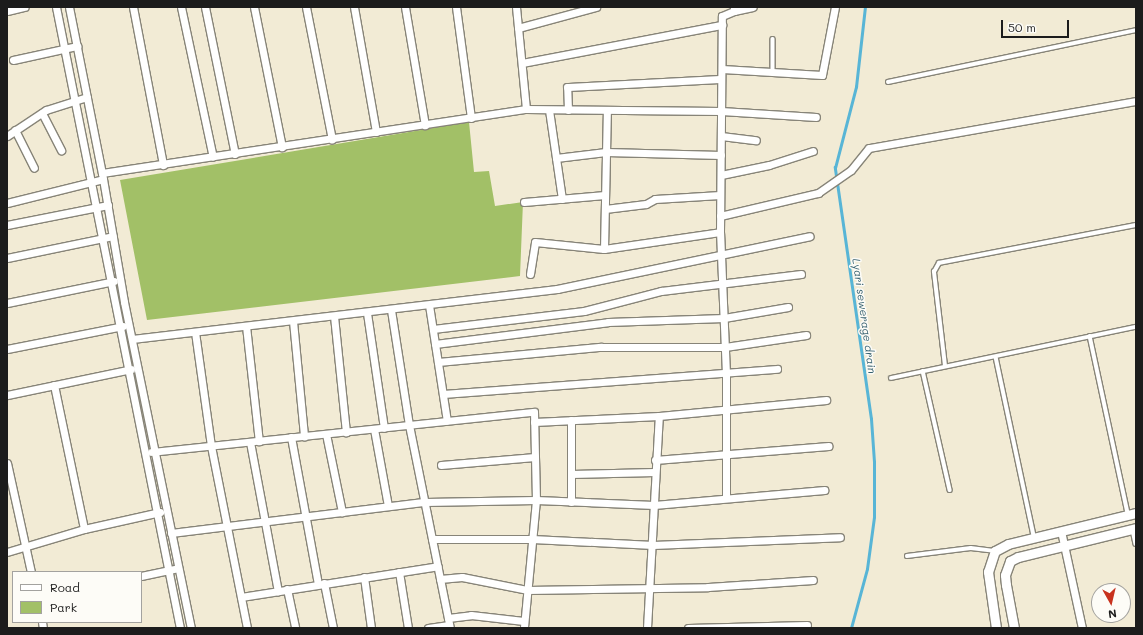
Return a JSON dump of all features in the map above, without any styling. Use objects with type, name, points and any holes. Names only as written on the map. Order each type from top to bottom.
[{"type":"street","points":[[7,11],[25,7]]},
{"type":"street","points":[[56,7],[76,100],[101,239],[111,281],[167,570],[180,628]]},
{"type":"street","points":[[69,7],[103,176],[129,325],[191,628]]},
{"type":"street","points":[[133,7],[163,165]]},
{"type":"street","points":[[181,7],[213,157]]},
{"type":"street","points":[[205,7],[235,154]]},
{"type":"street","points":[[254,7],[282,147]]},
{"type":"street","points":[[306,7],[332,139]]},
{"type":"street","points":[[354,7],[376,132]]},
{"type":"street","points":[[405,7],[425,125]]},
{"type":"street","points":[[456,7],[472,118]]},
{"type":"street","points":[[516,7],[526,109]]},
{"type":"street","points":[[518,28],[596,7]]},
{"type":"street","points":[[726,498],[727,409],[720,232],[722,15],[734,9],[753,7]]},
{"type":"street","points":[[722,69],[822,75],[835,7]]},
{"type":"street","points":[[522,63],[722,25]]},
{"type":"street","points":[[13,60],[77,46]]},
{"type":"street","points":[[568,110],[567,87],[721,79]]},
{"type":"street","points":[[7,136],[42,113],[76,100],[87,98]]},
{"type":"street","points":[[720,216],[818,193],[851,170],[869,148],[1136,101]]},
{"type":"street","points":[[7,202],[91,182],[103,176],[163,165],[526,109],[721,111],[816,117]]},
{"type":"street","points":[[549,110],[562,199]]},
{"type":"street","points":[[604,249],[607,111]]},
{"type":"street","points":[[42,113],[60,150]]},
{"type":"street","points":[[15,130],[34,168]]},
{"type":"street","points":[[721,136],[756,140]]},
{"type":"street","points":[[721,175],[769,165],[813,151]]},
{"type":"street","points":[[556,158],[606,152],[721,155]]},
{"type":"street","points":[[524,202],[605,195]]},
{"type":"street","points":[[605,209],[646,204],[655,198],[720,195]]},
{"type":"street","points":[[7,225],[108,205]]},
{"type":"street","points":[[530,274],[535,242],[604,249],[720,232]]},
{"type":"street","points":[[7,258],[113,236]]},
{"type":"street","points":[[132,339],[367,313],[557,289],[810,236]]},
{"type":"street","points":[[433,329],[584,311],[661,291],[801,274]]},
{"type":"street","points":[[7,303],[120,279]]},
{"type":"street","points":[[429,305],[447,421]]},
{"type":"street","points":[[435,344],[608,322],[724,318],[788,307]]},
{"type":"street","points":[[391,310],[409,425],[449,624]]},
{"type":"street","points":[[367,313],[384,428]]},
{"type":"street","points":[[334,316],[346,432]]},
{"type":"street","points":[[293,321],[304,436]]},
{"type":"street","points":[[7,349],[129,325]]},
{"type":"street","points":[[246,326],[259,441]]},
{"type":"street","points":[[195,332],[211,446],[246,628]]},
{"type":"street","points":[[438,362],[601,347],[725,347],[806,335]]},
{"type":"street","points":[[7,395],[138,368]]},
{"type":"street","points":[[443,394],[777,369]]},
{"type":"street","points":[[54,385],[84,529]]},
{"type":"street","points":[[534,422],[659,416],[826,400]]},
{"type":"street","points":[[144,453],[534,412],[536,500],[524,625],[471,615],[449,624],[428,628]]},
{"type":"street","points":[[647,628],[653,545],[655,460],[659,416]]},
{"type":"street","points":[[571,420],[572,502]]},
{"type":"street","points":[[374,429],[388,506]]},
{"type":"street","points":[[326,434],[342,512]]},
{"type":"street","points":[[291,438],[306,516],[332,628]]},
{"type":"street","points":[[250,442],[278,591]]},
{"type":"street","points":[[655,460],[828,446]]},
{"type":"street","points":[[441,465],[535,458]]},
{"type":"street","points":[[7,463],[9,482],[31,571]]},
{"type":"street","points":[[571,474],[655,472]]},
{"type":"street","points":[[171,533],[425,502],[536,500],[654,505],[824,490]]},
{"type":"street","points":[[7,552],[26,548],[84,529],[166,510]]},
{"type":"street","points":[[996,628],[988,572],[995,551],[1008,544],[1132,513]]},
{"type":"street","points":[[1014,628],[1005,580],[1010,561],[1018,557],[1134,529]]},
{"type":"street","points":[[1062,531],[1082,628]]},
{"type":"street","points":[[432,539],[532,539],[653,545],[840,537]]},
{"type":"street","points":[[241,597],[438,566]]},
{"type":"street","points":[[142,576],[178,568]]},
{"type":"street","points":[[399,572],[408,628]]},
{"type":"street","points":[[364,577],[371,628]]},
{"type":"street","points":[[440,579],[462,578],[527,590],[650,589],[813,580]]},
{"type":"street","points":[[288,589],[295,628]]},
{"type":"street","points":[[688,628],[807,625]]},
{"type":"lane","points":[[888,82],[1136,30]]},
{"type":"lane","points":[[773,39],[773,73]]},
{"type":"lane","points":[[945,366],[934,272],[939,263],[1136,225]]},
{"type":"lane","points":[[891,378],[1136,327]]},
{"type":"lane","points":[[1090,336],[1132,513]]},
{"type":"lane","points":[[996,357],[1034,537]]},
{"type":"lane","points":[[924,371],[950,490]]},
{"type":"lane","points":[[1134,529],[1136,544]]},
{"type":"lane","points":[[907,556],[971,548],[995,551]]},
{"type":"green space","points":[[469,122],[474,172],[489,171],[495,206],[523,202],[520,276],[147,320],[120,180]]},
{"type":"waterway","name":"Lyari sewerage drain","points":[[851,628],[867,569],[874,517],[874,462],[871,419],[835,168],[856,87],[865,7]]}]
